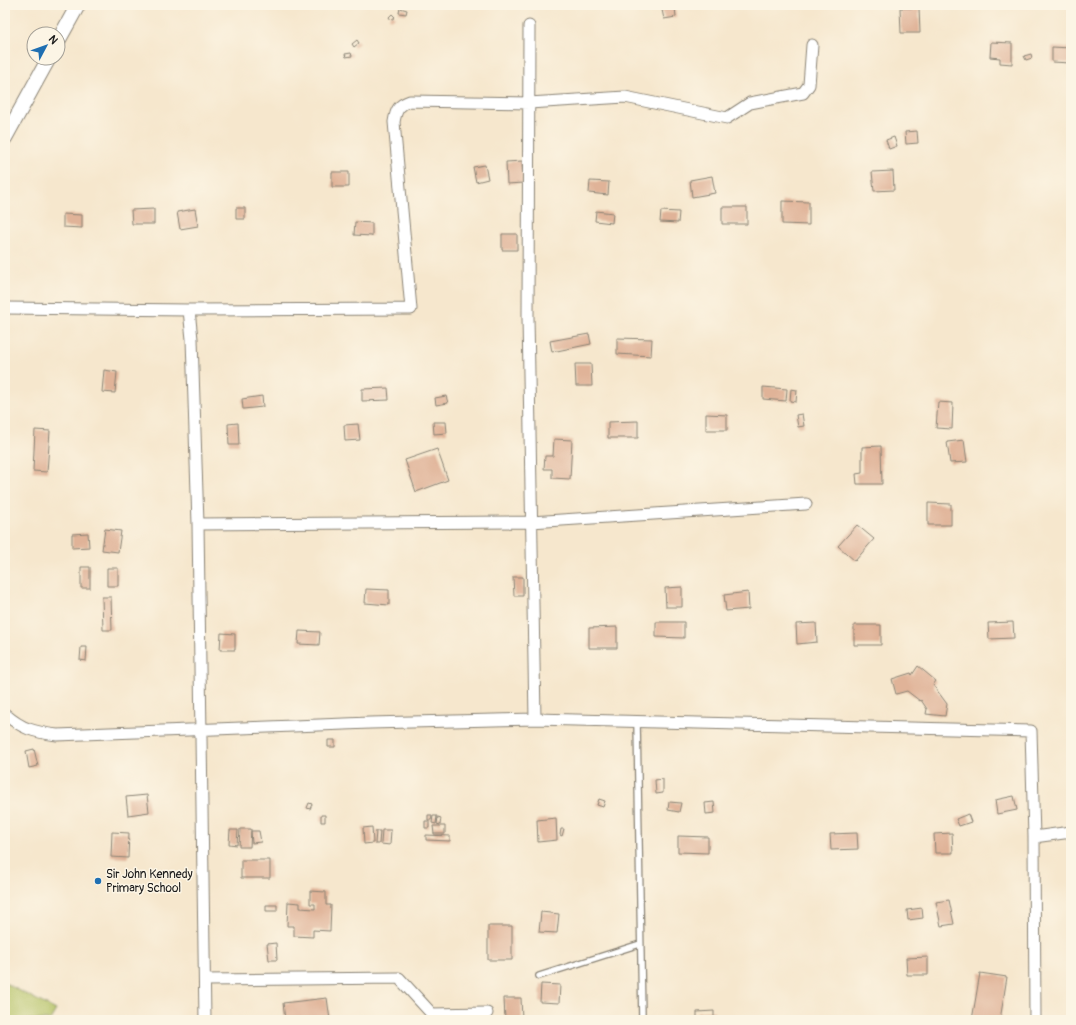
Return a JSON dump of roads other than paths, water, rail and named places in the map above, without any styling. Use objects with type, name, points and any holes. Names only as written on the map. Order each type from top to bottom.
[{"type":"street","points":[[66,27],[78,5]]},
{"type":"street","points":[[529,26],[528,317],[535,719]]},
{"type":"street","points":[[5,308],[411,310],[394,122],[396,110],[402,104],[410,101],[529,103],[625,97],[727,118],[750,103],[803,93],[809,85],[812,45]]},
{"type":"street","points":[[5,138],[45,66]]},
{"type":"street","points":[[189,310],[192,339],[198,524],[205,1020]]},
{"type":"street","points":[[198,524],[531,522],[806,504]]},
{"type":"street","points":[[5,714],[16,724],[34,732],[57,735],[370,723],[535,719],[1031,731],[1034,837],[1035,1020]]},
{"type":"street","points":[[1034,837],[1071,832]]},
{"type":"street","points":[[205,980],[399,978],[432,1014],[487,1013]]},
{"type":"lane","points":[[637,721],[642,1020]]},
{"type":"lane","points":[[539,976],[640,944]]},
{"type":"place","name":"Sir John Kennedy Primary School","points":[[98,881]]}]
